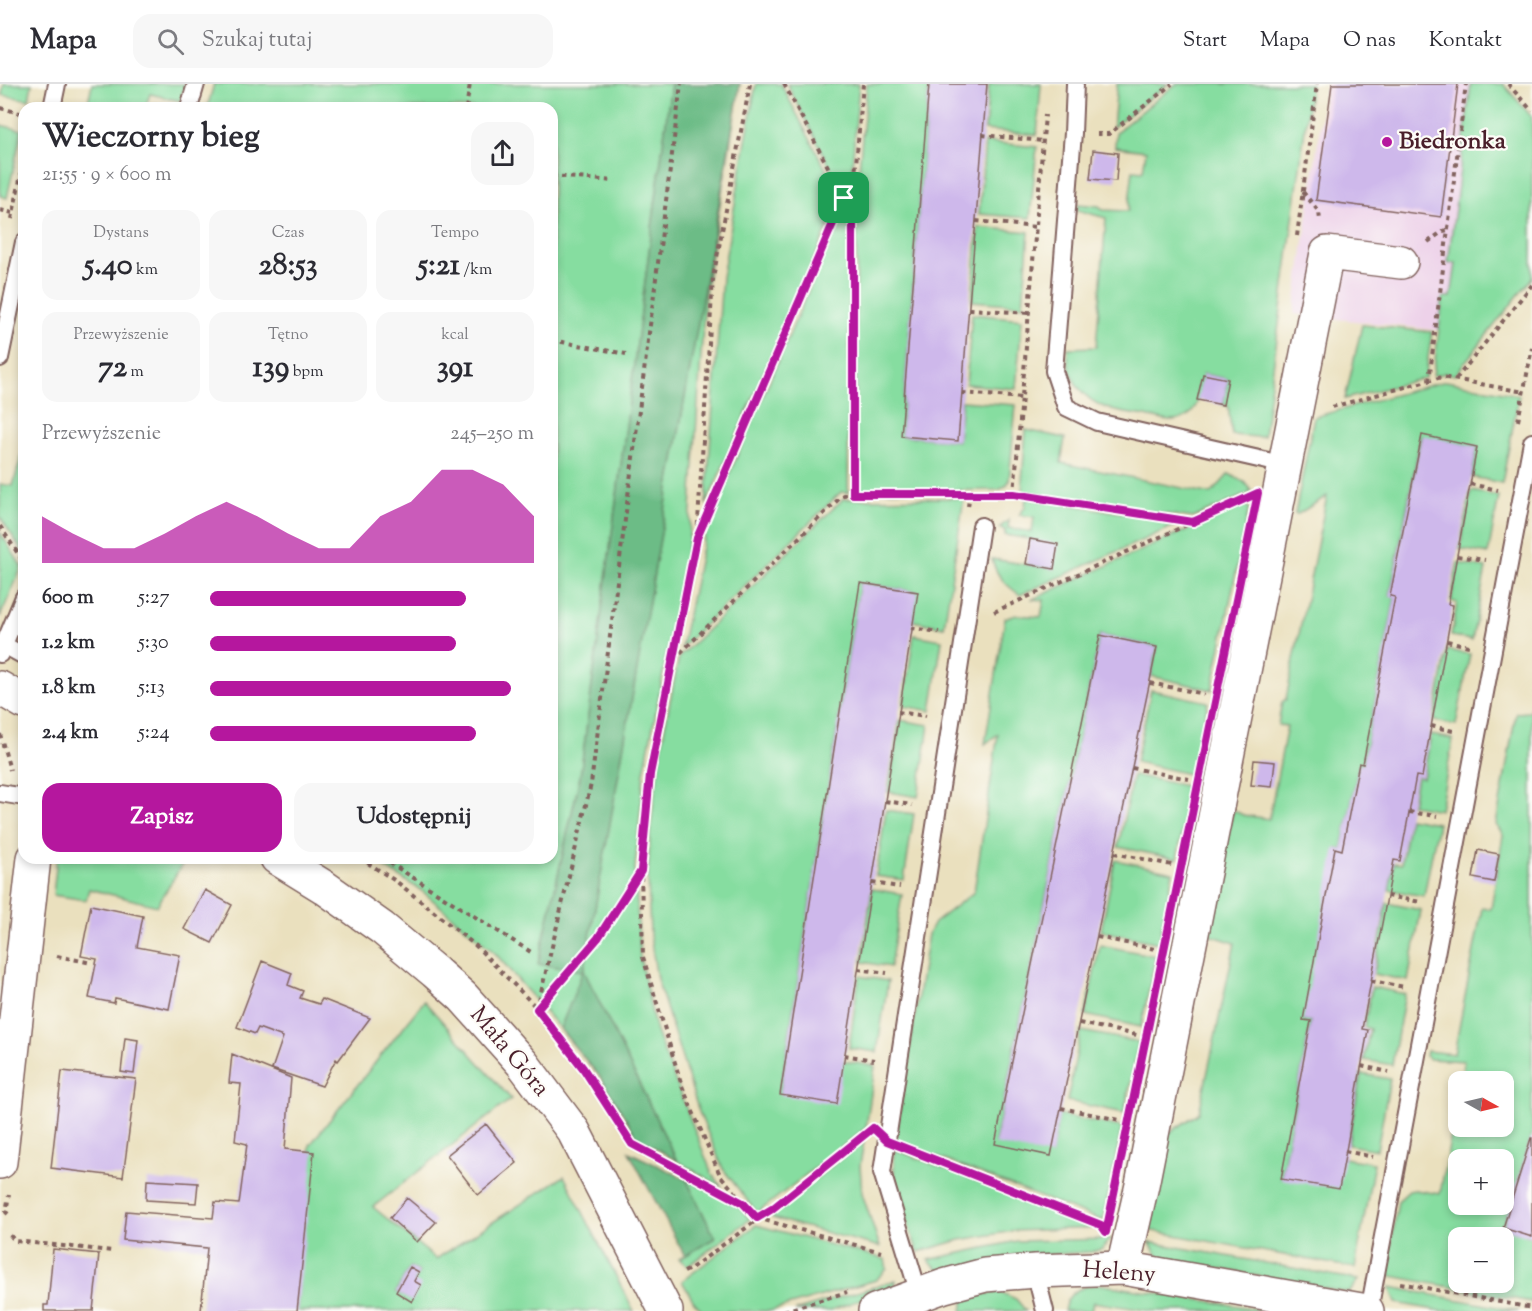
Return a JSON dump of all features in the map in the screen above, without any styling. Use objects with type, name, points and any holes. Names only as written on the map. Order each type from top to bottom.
[{"type":"street","points":[[1123,1268],[1144,1173],[1275,463],[1327,253],[1401,261]]},
{"type":"street","points":[[0,688],[18,698]]},
{"type":"street","points":[[0,1162],[26,951],[33,864]]},
{"type":"street","name":"Mała Góra","points":[[293,864],[382,928],[435,972],[463,997],[523,1064],[574,1132],[666,1311]]},
{"type":"street","name":"Heleny","points":[[874,1311],[919,1294],[985,1275],[1123,1268],[1368,1311]]},
{"type":"lane","points":[[53,102],[57,84]]},
{"type":"lane","points":[[191,102],[196,84]]},
{"type":"lane","points":[[1075,84],[1054,371],[1066,407],[1097,422],[1275,463]]},
{"type":"lane","points":[[0,358],[18,271]]},
{"type":"lane","points":[[1368,1311],[1532,442]]},
{"type":"lane","points":[[919,1294],[882,1172],[981,526]]},
{"type":"lane","points":[[18,611],[2,649],[18,654]]},
{"type":"lane","points":[[0,793],[18,795]]},
{"type":"lane","points":[[1035,1271],[1045,1311]]},
{"type":"path","points":[[467,102],[470,84]]},
{"type":"path","points":[[537,1009],[591,784],[681,84]]},
{"type":"path","points":[[750,84],[713,278],[697,538],[650,774],[641,871],[644,957],[682,1086],[720,1175],[743,1203],[757,1218],[890,1255]]},
{"type":"path","points":[[784,84],[844,198]]},
{"type":"path","points":[[853,494],[853,199],[863,84]]},
{"type":"path","points":[[1073,133],[1109,134],[1172,84]]},
{"type":"path","points":[[1429,381],[1466,84]]},
{"type":"path","points":[[1508,84],[1532,111]]},
{"type":"path","points":[[1014,494],[1046,107]]},
{"type":"path","points":[[0,108],[18,112]]},
{"type":"path","points":[[982,135],[1043,141]]},
{"type":"path","points":[[558,176],[614,181]]},
{"type":"path","points":[[697,538],[844,198]]},
{"type":"path","points":[[844,198],[853,199]]},
{"type":"path","points":[[0,210],[13,213]]},
{"type":"path","points":[[976,221],[1036,227]]},
{"type":"path","points":[[1456,379],[1532,285]]},
{"type":"path","points":[[969,309],[1029,313]]},
{"type":"path","points":[[558,341],[627,354]]},
{"type":"path","points":[[1326,408],[1442,377],[1524,392]]},
{"type":"path","points":[[962,393],[1023,398]]},
{"type":"path","points":[[967,624],[1258,493],[1275,463]]},
{"type":"path","points":[[1470,484],[1505,491]]},
{"type":"path","points":[[673,660],[843,495],[1014,494],[1193,522]]},
{"type":"path","points":[[0,526],[18,554]]},
{"type":"path","points":[[1457,556],[1492,562]]},
{"type":"path","points":[[911,628],[948,634]]},
{"type":"path","points":[[1447,641],[1476,647]]},
{"type":"path","points":[[1150,683],[1205,694]]},
{"type":"path","points":[[898,712],[936,718]]},
{"type":"path","points":[[1431,726],[1460,732]]},
{"type":"path","points":[[0,734],[18,786]]},
{"type":"path","points":[[1132,768],[1199,781]]},
{"type":"path","points":[[885,801],[922,807]]},
{"type":"path","points":[[1409,812],[1444,817]]},
{"type":"path","points":[[1114,854],[1182,867]]},
{"type":"path","points":[[369,864],[397,882],[476,945],[537,1009],[583,1068],[632,1144],[743,1203]]},
{"type":"path","points":[[392,864],[534,954]]},
{"type":"path","points":[[537,1009],[598,938],[641,871]]},
{"type":"path","points":[[872,883],[909,889]]},
{"type":"path","points":[[1387,896],[1428,904]]},
{"type":"path","points":[[1097,937],[1164,951]]},
{"type":"path","points":[[26,951],[92,963]]},
{"type":"path","points":[[858,969],[897,975]]},
{"type":"path","points":[[1371,981],[1412,988]]},
{"type":"path","points":[[1079,1023],[1146,1037]]},
{"type":"path","points":[[844,1055],[883,1062]]},
{"type":"path","points":[[1361,1066],[1396,1073]]},
{"type":"path","points":[[1061,1108],[1129,1122]]},
{"type":"path","points":[[675,1275],[690,1269],[772,1209],[873,1128],[887,1141],[1101,1225]]},
{"type":"path","points":[[1345,1151],[1380,1158]]},
{"type":"path","points":[[10,1235],[15,1240],[112,1251]]},
{"type":"shaded area","points":[[1326,84],[1484,84],[1451,332],[1294,314]]},
{"type":"green space","points":[[4,84],[32,84],[29,100],[2,95]]},
{"type":"green space","points":[[92,84],[185,84],[180,101],[150,94],[147,102],[88,102]]},
{"type":"green space","points":[[214,84],[671,84],[580,777],[538,964],[584,970],[740,84],[705,295],[689,539],[644,773],[635,868],[640,957],[656,1032],[712,1174],[722,1187],[677,1161],[584,971],[560,1029],[495,953],[422,891],[379,864],[558,864],[558,102],[209,102]]},
{"type":"green space","points":[[671,84],[740,84],[584,971],[677,1161],[637,1137],[600,1077],[560,1029],[583,971],[538,964],[580,777]]},
{"type":"green space","points":[[756,84],[781,84],[841,198],[706,505],[722,277]]},
{"type":"green space","points":[[787,84],[859,84],[850,192],[843,192]]},
{"type":"green space","points":[[867,84],[929,84],[901,436],[958,441],[962,401],[1016,405],[1009,480],[1007,485],[999,490],[855,491],[857,192]]},
{"type":"green space","points":[[989,84],[1041,84],[1037,135],[985,130]]},
{"type":"green space","points":[[1117,84],[1168,84],[1113,127]]},
{"type":"green space","points":[[1176,84],[1311,84],[1264,436],[1232,435],[1228,405],[1223,405],[1228,379],[1203,374],[1199,398],[1194,409],[1186,417],[1171,421],[1118,412],[1099,405],[1077,386],[1069,368],[1068,348],[1096,347],[1106,218],[1077,210],[1078,204],[1099,206],[1103,210],[1128,211],[1133,170],[1143,171],[1146,151],[1115,147],[1116,132]]},
{"type":"green space","points":[[1471,84],[1503,84],[1532,117],[1532,278],[1455,375],[1445,373],[1433,376],[1443,297],[1451,297],[1456,263],[1448,263]]},
{"type":"green space","points":[[0,125],[18,129],[18,148],[7,198],[0,196]]},
{"type":"green space","points":[[985,142],[1037,147],[1030,218],[979,214]]},
{"type":"green space","points":[[845,206],[850,207],[848,493],[841,492],[681,648],[706,528]]},
{"type":"green space","points":[[978,227],[1029,232],[1023,305],[972,301]]},
{"type":"green space","points":[[972,314],[1022,319],[1016,389],[966,384]]},
{"type":"green space","points":[[1362,325],[1432,332],[1425,378],[1345,399]]},
{"type":"green space","points":[[1446,381],[1519,395],[1502,483],[1472,477],[1477,447],[1421,436],[1390,595],[1395,597],[1363,764],[1359,764],[1342,850],[1336,848],[1304,1020],[1311,1021],[1281,1178],[1344,1158],[1374,1163],[1355,1268],[1147,1230],[1167,1134],[1199,1113],[1235,943],[1207,934],[1233,810],[1243,815],[1269,819],[1287,726],[1278,725],[1282,702],[1286,699],[1327,496],[1295,514],[1314,417]]},
{"type":"green space","points":[[1026,430],[1065,438],[1061,463],[1211,494],[1229,474],[1244,482],[1252,492],[1193,518],[1024,493],[1022,481]]},
{"type":"green space","points":[[18,468],[18,545],[0,517],[0,484],[13,486]]},
{"type":"green space","points":[[1471,491],[1499,496],[1488,554],[1460,549]]},
{"type":"green space","points":[[964,498],[944,627],[913,621],[917,592],[860,583],[780,1094],[844,1061],[875,1066],[866,1128],[757,1213],[723,1169],[699,1112],[657,979],[650,935],[648,877],[650,835],[665,726],[679,657],[843,499]]},
{"type":"green space","points":[[1026,498],[1183,522],[1020,595],[1002,580],[992,559],[1054,569],[1030,539],[1005,535],[1005,530],[999,528],[1009,520],[1008,528],[1032,532],[1034,517],[1019,515],[1025,507]]},
{"type":"green space","points":[[1244,504],[1249,508],[1212,690],[1151,676],[1157,647],[1100,635],[995,1143],[1051,1155],[1059,1115],[1122,1127],[1103,1221],[895,1141],[928,934],[934,923],[974,892],[998,734],[985,744],[1005,618],[1017,615],[1041,617],[1044,600],[1033,599]]},
{"type":"green space","points":[[0,532],[18,561],[18,576],[0,617]]},
{"type":"green space","points":[[1458,563],[1486,568],[1472,640],[1451,636],[1457,603],[1451,601]]},
{"type":"green space","points":[[914,635],[942,640],[931,711],[903,706]]},
{"type":"green space","points":[[1447,650],[1470,654],[1456,725],[1434,721]]},
{"type":"green space","points":[[1151,690],[1208,702],[1193,775],[1136,762]]},
{"type":"green space","points":[[1532,701],[1532,1136],[1514,1192],[1514,1149],[1448,1149],[1451,1137],[1514,1137],[1514,1071],[1462,1071],[1464,1061],[1429,1059],[1426,1056],[1427,1051],[1454,1054],[1482,908],[1491,909],[1503,835],[1496,825],[1516,713],[1530,712]]},
{"type":"green space","points":[[900,720],[929,725],[918,797],[888,792]]},
{"type":"green space","points":[[1431,735],[1453,739],[1440,810],[1412,805],[1417,777],[1423,778]]},
{"type":"green space","points":[[1133,775],[1191,787],[1177,859],[1118,847]]},
{"type":"green space","points":[[886,810],[914,814],[904,880],[876,876]]},
{"type":"green space","points":[[1409,818],[1438,823],[1424,896],[1389,890],[1394,863],[1401,864]]},
{"type":"green space","points":[[1115,860],[1173,872],[1159,943],[1101,931]]},
{"type":"green space","points":[[56,864],[182,864],[157,906],[89,889],[86,900],[53,895]]},
{"type":"green space","points":[[872,889],[902,894],[890,967],[862,962]]},
{"type":"green space","points":[[1387,903],[1421,910],[1408,981],[1374,974]]},
{"type":"green space","points":[[1100,945],[1156,956],[1141,1027],[1085,1015]]},
{"type":"green space","points":[[859,976],[888,981],[877,1052],[849,1048]]},
{"type":"green space","points":[[1372,987],[1405,994],[1392,1065],[1364,1060],[1370,1029],[1364,1027]]},
{"type":"green space","points":[[424,1001],[511,1099],[373,1207],[436,1259],[564,1176],[634,1311],[297,1311],[310,1145]],"holes":[[[410,1267],[419,1272],[414,1281],[412,1301],[396,1292]]]},
{"type":"green space","points":[[1081,1031],[1139,1042],[1124,1113],[1067,1101]]},
{"type":"green space","points":[[1361,1074],[1390,1079],[1377,1150],[1348,1145]]},
{"type":"green space","points":[[864,1140],[860,1166],[862,1193],[880,1247],[772,1218],[772,1213]]},
{"type":"green space","points":[[894,1149],[1099,1228],[1013,1231],[960,1240],[918,1252],[897,1189]]},
{"type":"green space","points":[[1448,1151],[1448,1215],[1507,1215],[1503,1227],[1448,1227],[1448,1286],[1386,1275],[1398,1201],[1409,1191],[1415,1190],[1440,1194]]},
{"type":"green space","points":[[629,1152],[686,1179],[715,1238],[685,1256]]},
{"type":"green space","points":[[686,1179],[736,1203],[750,1219],[688,1266],[679,1259],[715,1238]]},
{"type":"green space","points":[[756,1225],[885,1259],[887,1269],[876,1280],[770,1311],[703,1311],[694,1302],[682,1281]]},
{"type":"green space","points":[[1514,1231],[1532,1237],[1532,1302],[1483,1293],[1514,1293]]},
{"type":"green space","points":[[1111,1239],[1102,1249],[1091,1252],[1040,1255],[941,1272],[928,1260],[1017,1241]]},
{"type":"green space","points":[[1149,1242],[1359,1280],[1349,1293],[1166,1259],[1158,1256]]},
{"type":"green space","points":[[896,1280],[895,1287],[829,1311],[795,1311]]},
{"type":"green space","points":[[1098,1284],[1271,1311],[1151,1311],[1093,1302],[1091,1311],[1064,1311],[1071,1294]]},
{"type":"green space","points":[[1390,1287],[1519,1311],[1441,1311],[1396,1303]]},
{"type":"green space","points":[[1000,1292],[1016,1299],[1026,1311],[962,1311],[965,1297]]},
{"type":"building","points":[[929,84],[987,84],[958,441],[901,436]]},
{"type":"building","name":"Biedronka","points":[[1332,84],[1458,84],[1441,217],[1316,200]]},
{"type":"building","points":[[1093,150],[1118,153],[1116,181],[1090,179]]},
{"type":"building","points":[[1203,374],[1228,379],[1223,405],[1197,400]]},
{"type":"building","points":[[1422,435],[1477,447],[1448,604],[1453,605],[1422,777],[1416,776],[1400,861],[1394,860],[1362,1029],[1368,1030],[1339,1189],[1281,1179],[1311,1021],[1303,1020],[1335,848],[1342,850],[1359,763],[1363,764],[1395,597],[1390,596]]},
{"type":"building","points":[[1030,539],[1058,544],[1054,569],[1026,564]]},
{"type":"building","points":[[860,583],[918,592],[837,1104],[780,1095]]},
{"type":"building","points":[[1100,635],[1157,647],[1051,1156],[995,1144]]},
{"type":"building","points":[[1254,760],[1275,762],[1272,787],[1251,785]]},
{"type":"building","points":[[1478,850],[1499,854],[1494,882],[1473,878]]},
{"type":"building","points":[[205,890],[232,905],[212,943],[184,929]]},
{"type":"building","points":[[91,905],[143,916],[137,947],[180,955],[169,1009],[115,998],[114,1003],[89,998],[97,959],[81,956]]},
{"type":"building","points":[[262,961],[292,973],[288,985],[303,991],[300,998],[319,1004],[322,999],[370,1018],[338,1061],[336,1059],[322,1086],[272,1069],[283,1037],[258,1028],[255,1034],[237,1027]]},
{"type":"building","points":[[125,1038],[138,1040],[134,1074],[121,1072]]},
{"type":"building","points":[[232,1054],[291,1078],[285,1149],[314,1152],[297,1311],[201,1311],[207,1248],[123,1240],[126,1211],[213,1218],[215,1202],[239,1204],[247,1144],[235,1141],[241,1084],[229,1083]]},
{"type":"building","points":[[62,1071],[136,1079],[123,1177],[51,1168]]},
{"type":"building","points":[[486,1124],[517,1163],[478,1195],[447,1155]]},
{"type":"building","points":[[1532,1138],[1532,1237],[1514,1231],[1514,1227],[1503,1227],[1507,1215],[1514,1215],[1514,1193]]},
{"type":"building","points":[[147,1180],[198,1183],[196,1203],[146,1200]]},
{"type":"building","points":[[407,1198],[436,1222],[417,1242],[390,1218]]},
{"type":"building","points":[[53,1249],[99,1254],[93,1311],[44,1311],[44,1305],[48,1305]]},
{"type":"building","points":[[410,1267],[419,1272],[414,1281],[421,1285],[412,1302],[396,1292]]},
{"type":"place","name":"Biedronka","points":[[1387,142]]},
{"type":"route","points":[[844,198],[853,199],[853,494],[1014,494],[1193,522],[1258,493],[1106,1232],[1101,1225],[887,1141],[873,1128],[772,1209],[757,1218],[743,1203],[632,1144],[583,1068],[537,1009],[598,938],[641,871],[650,774],[697,538],[844,198]]}]
